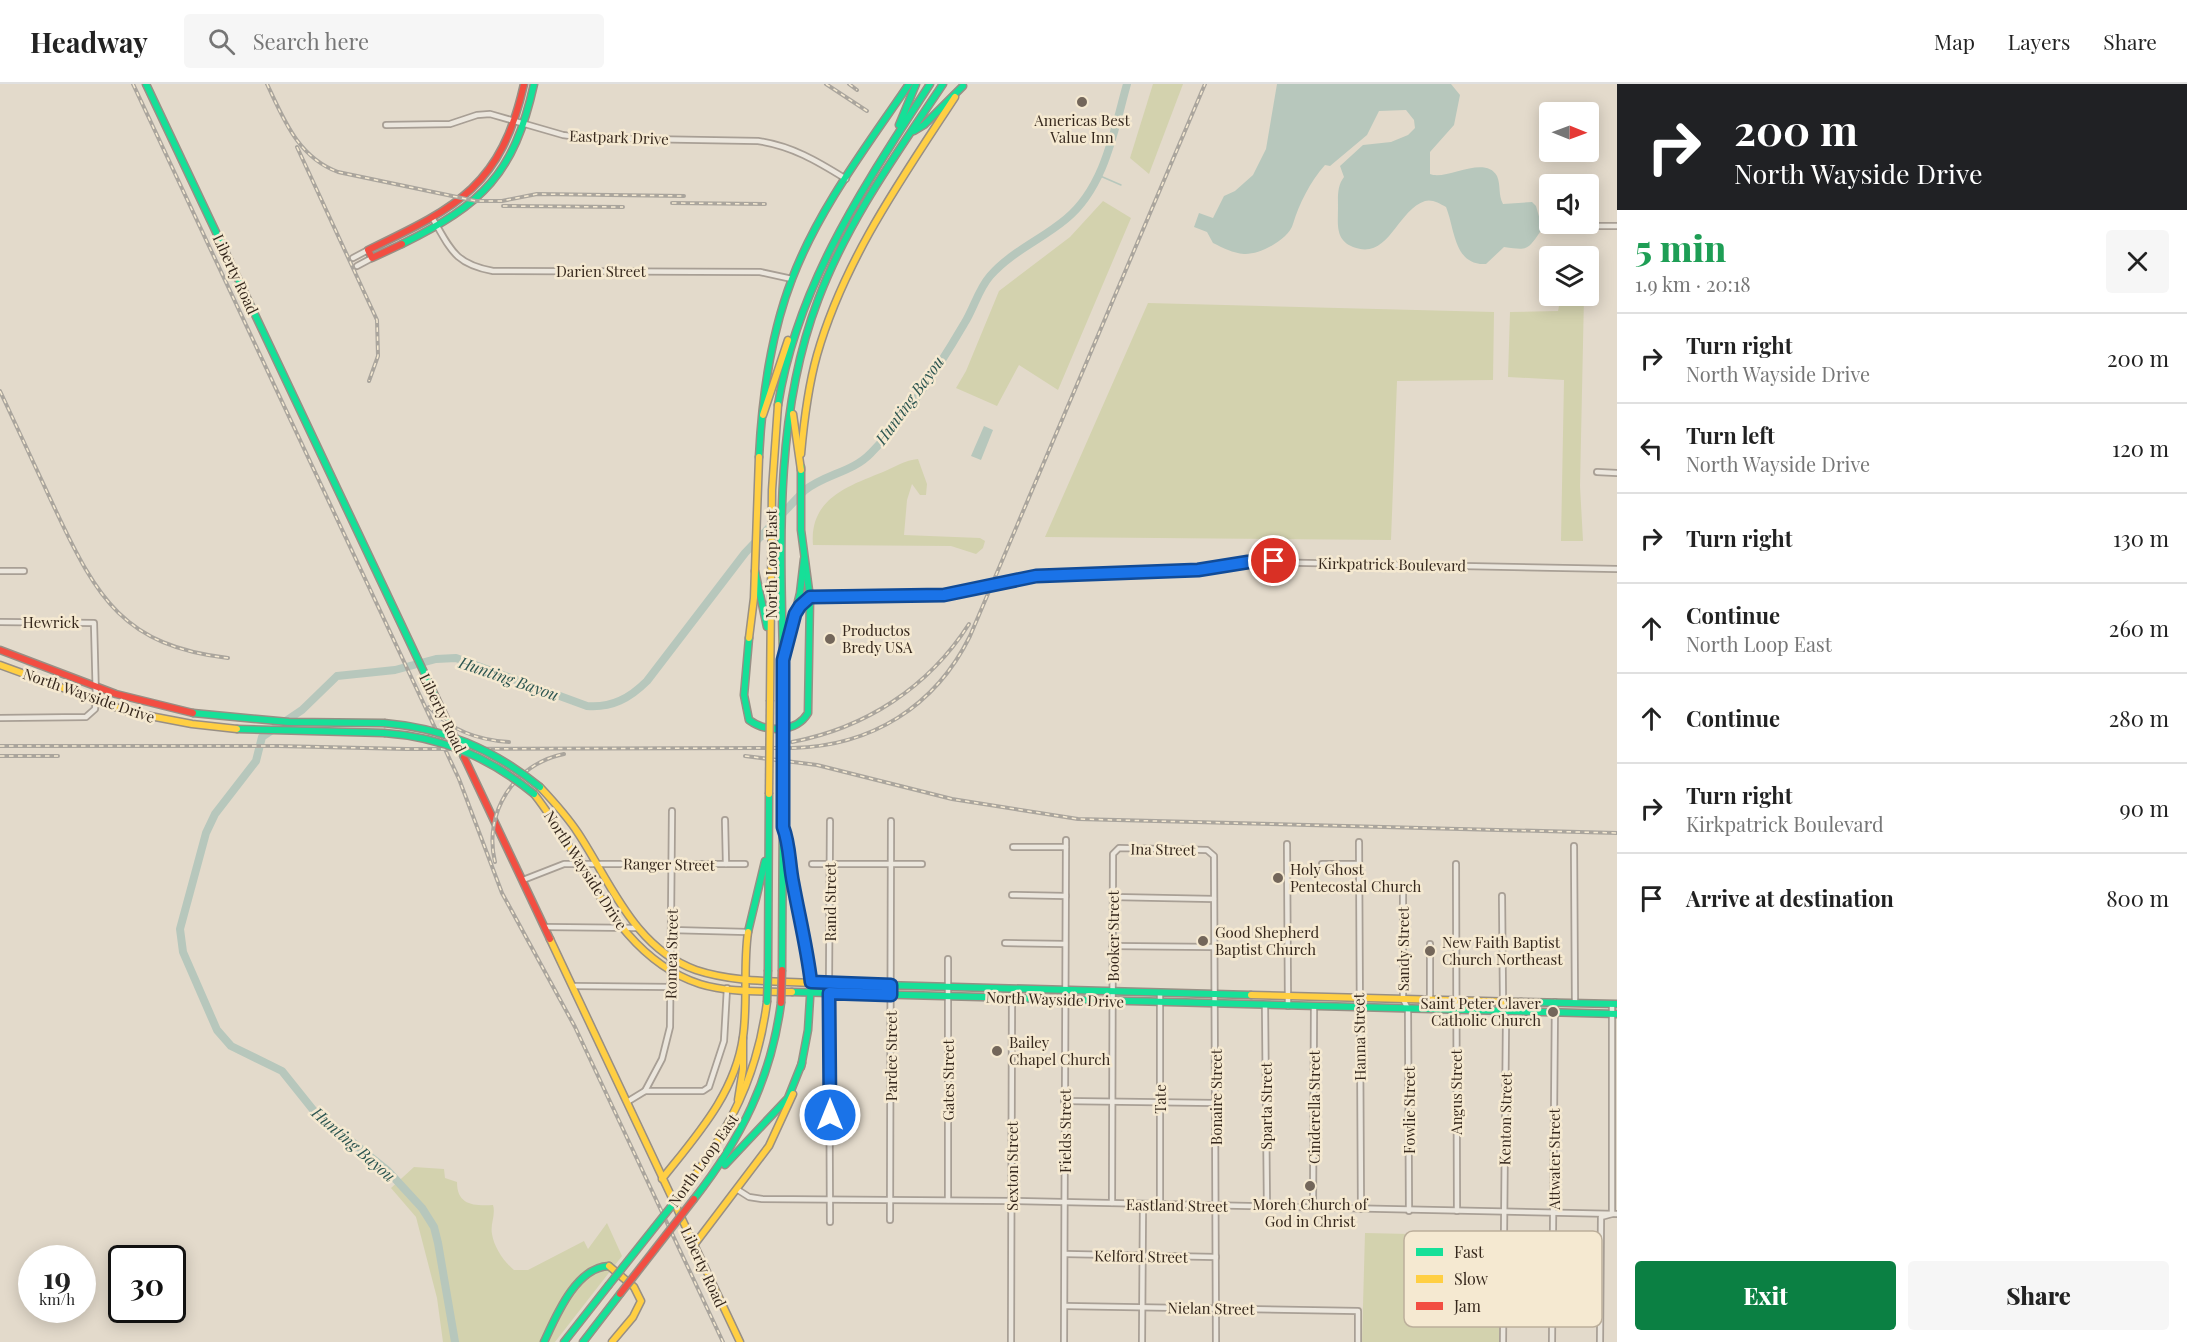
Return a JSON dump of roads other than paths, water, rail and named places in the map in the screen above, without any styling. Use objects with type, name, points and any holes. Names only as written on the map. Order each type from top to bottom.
[{"type":"main road","name":"Liberty Road","points":[[146,84],[414,654],[574,986],[662,1179],[740,1342]]},
{"type":"main road","points":[[524,84],[516,120],[497,160],[473,189],[433,219],[368,250],[372,258],[438,227],[476,201],[505,166],[525,123],[534,84]]},
{"type":"main road","points":[[771,644],[754,559],[763,415],[770,354],[792,279],[817,226],[909,84]]},
{"type":"main road","points":[[891,145],[916,84]]},
{"type":"main road","name":"North Loop East","points":[[564,1342],[686,1189],[737,1113],[753,1076],[762,1040],[767,1002],[772,508],[776,421],[782,379],[796,327],[816,275],[841,225],[930,84]]},
{"type":"main road","name":"North Loop East","points":[[583,1342],[712,1178],[738,1140],[759,1098],[776,1042],[782,970],[783,496],[786,437],[792,397],[806,336],[838,255],[858,216],[943,84]]},
{"type":"main road","points":[[911,133],[924,125],[964,85]]},
{"type":"main road","points":[[755,572],[745,700],[747,717],[756,726],[792,728],[800,725],[807,717],[810,597],[804,559],[801,470],[808,398],[823,335],[834,301],[882,210],[964,85]]},
{"type":"main road","points":[[497,160],[505,166]]},
{"type":"main road","points":[[763,415],[783,350],[796,327]]},
{"type":"main road","points":[[792,397],[795,444],[801,470]]},
{"type":"main road","points":[[783,660],[795,614],[804,559]]},
{"type":"main road","points":[[795,614],[810,597]]},
{"type":"main road","name":"North Wayside Drive","points":[[0,650],[96,686],[170,708],[263,722],[384,723],[422,727],[470,741],[507,762],[540,787],[568,818],[637,928],[670,958],[698,971],[744,980],[948,988],[1614,1004]]},
{"type":"main road","points":[[28,675],[33,662]]},
{"type":"main road","name":"North Wayside Drive","points":[[0,665],[96,700],[166,720],[249,732],[384,733],[423,736],[462,748],[502,768],[534,794],[554,818],[622,928],[638,946],[671,971],[699,984],[810,993],[1066,999],[1160,1004],[1614,1014]]},
{"type":"main road","points":[[694,1245],[770,1146],[782,1123],[802,1064],[811,982],[806,940],[793,884],[788,841],[783,827]]},
{"type":"main road","points":[[725,1133],[741,1092],[744,980],[748,932],[768,846]]},
{"type":"main road","points":[[662,1179],[709,1119],[724,1095],[736,1066],[743,1038]]},
{"type":"main road","points":[[712,1178],[777,1112],[788,1098],[802,1064]]},
{"type":"main road","points":[[544,1342],[570,1294],[592,1268],[609,1266],[638,1290],[642,1297],[640,1307],[612,1342]]},
{"type":"street","name":"Eastpark Drive","points":[[386,125],[450,124],[477,115],[490,114],[563,135],[586,138],[758,141],[781,144],[803,153],[847,180]]},
{"type":"street","name":"Darien Street","points":[[433,219],[455,256],[470,266],[486,270],[760,272],[792,279]]},
{"type":"street","points":[[1599,225],[1617,226]]},
{"type":"street","points":[[353,258],[368,250]]},
{"type":"street","points":[[357,266],[372,258]]},
{"type":"street","points":[[1597,472],[1617,473]]},
{"type":"street","name":"Kirkpatrick Boulevard","points":[[810,597],[944,595],[1036,576],[1198,570],[1255,562],[1617,569]]},
{"type":"street","points":[[0,571],[24,571]]},
{"type":"street","name":"Hewrick","points":[[0,622],[90,622],[95,625],[96,686]]},
{"type":"street","points":[[0,718],[89,716],[95,709],[96,686]]},
{"type":"street","name":"Romea Street","points":[[645,1091],[668,1042],[672,811]]},
{"type":"street","points":[[725,820],[726,864]]},
{"type":"street","name":"Rand Street","points":[[829,982],[830,821]]},
{"type":"street","name":"Pardee Street","points":[[890,1220],[891,821]]},
{"type":"street","name":"Fields Street","points":[[1064,1342],[1066,840]]},
{"type":"street","name":"Hanna Street","points":[[1359,843],[1358,998],[1360,1008],[1361,1209]]},
{"type":"street","points":[[1287,844],[1288,1006]]},
{"type":"street","points":[[1574,846],[1575,1003]]},
{"type":"street","points":[[1012,847],[1066,848]]},
{"type":"street","name":"Ina Street","points":[[1115,850],[1212,852]]},
{"type":"street","name":"Booker Street","points":[[1112,1203],[1112,946],[1115,850]]},
{"type":"street","name":"Bonaire Street","points":[[1212,852],[1214,856],[1216,1342]]},
{"type":"street","name":"Ranger Street","points":[[523,880],[564,864],[745,864]]},
{"type":"street","points":[[812,864],[922,864]]},
{"type":"street","points":[[1322,864],[1359,864]]},
{"type":"street","name":"Angus Street","points":[[1456,864],[1457,1211]]},
{"type":"street","name":"Sandy Street","points":[[1403,888],[1403,999],[1408,1010]]},
{"type":"street","points":[[1012,895],[1066,896]]},
{"type":"street","name":"Kenton Street","points":[[1502,896],[1505,1012],[1503,1231]]},
{"type":"street","points":[[1113,897],[1214,899]]},
{"type":"street","points":[[545,927],[637,928]]},
{"type":"street","points":[[671,930],[748,932]]},
{"type":"street","points":[[1005,943],[1065,944]]},
{"type":"street","points":[[1430,944],[1430,999]]},
{"type":"street","points":[[1112,946],[1213,947]]},
{"type":"street","name":"Gates Street","points":[[948,959],[948,1200]]},
{"type":"street","points":[[574,986],[670,987]]},
{"type":"street","points":[[627,1102],[645,1091],[703,1092],[709,1087],[724,1041],[727,988]]},
{"type":"street","name":"Sexton Street","points":[[1011,1342],[1012,989]]},
{"type":"street","points":[[829,993],[830,1222]]},
{"type":"street","name":"Tate","points":[[1160,993],[1160,1204]]},
{"type":"street","name":"Attwater Street","points":[[1553,1231],[1555,1002]]},
{"type":"street","points":[[1601,1231],[1601,1217],[1615,1214],[1614,1004]]},
{"type":"street","name":"Sparta Street","points":[[1265,1006],[1267,1207]]},
{"type":"street","name":"Cinderella Street","points":[[1313,1208],[1314,1007]]},
{"type":"street","name":"Fowlie Street","points":[[1408,1010],[1409,1211]]},
{"type":"street","points":[[1064,1101],[1216,1103]]},
{"type":"street","name":"Eastland Street","points":[[738,1190],[749,1197],[762,1199],[1012,1201],[1615,1214]]},
{"type":"street","points":[[1142,1342],[1143,1204]]},
{"type":"street","name":"Kelford Street","points":[[1065,1254],[1216,1257]]},
{"type":"street","name":"Nielan Street","points":[[1065,1306],[1358,1311],[1358,1342]]},
{"type":"street","name":"Attwater Street","points":[[1552,1327],[1552,1342]]},
{"type":"street","points":[[1600,1327],[1600,1342]]},
{"type":"waterway","name":"Hunting Bayou","points":[[455,1342],[438,1243],[434,1227],[422,1208],[387,1170],[314,1111],[282,1071],[231,1046],[217,1030],[183,952],[180,929],[206,833],[215,814],[256,761],[262,737],[302,710],[337,676],[395,670],[436,659],[456,658],[587,706],[620,701],[634,692],[647,681],[745,553],[804,491],[863,460],[883,440],[933,374],[990,276],[1017,253],[1066,219],[1079,206],[1090,191],[1106,157],[1127,84]]},
{"type":"waterway","points":[[1098,175],[1121,185]]},
{"type":"railway","points":[[133,84],[459,779],[502,893],[575,1027],[723,1342]]},
{"type":"railway","points":[[267,84],[286,124],[302,147],[312,157],[338,172],[476,201],[502,201],[537,194],[684,196]]},
{"type":"railway","points":[[826,84],[867,111]]},
{"type":"railway","points":[[849,84],[857,90]]},
{"type":"railway","points":[[0,746],[278,746],[407,749],[793,748],[822,746],[849,740],[898,718],[939,683],[956,661],[970,636],[1205,84]]},
{"type":"railway","points":[[297,147],[377,320],[378,356],[369,381]]},
{"type":"railway","points":[[672,203],[765,204]]},
{"type":"railway","points":[[503,206],[623,207]]},
{"type":"railway","points":[[0,391],[71,542],[101,593],[118,613],[139,629],[163,642],[192,652],[228,658]]},
{"type":"railway","points":[[792,742],[845,727],[892,702],[934,667],[953,647],[969,624]]},
{"type":"railway","points":[[429,707],[446,722],[466,733],[509,742]]},
{"type":"railway","points":[[495,862],[492,844],[494,826],[498,809],[506,793],[530,768],[564,754]]},
{"type":"railway","points":[[0,756],[58,756]]},
{"type":"railway","points":[[745,756],[817,765],[952,799],[1078,819],[1617,833]]},
{"type":"place","name":"Americas Best Value Inn","points":[[1082,102]]},
{"type":"place","name":"Productos Bredy USA","points":[[830,639]]},
{"type":"place","name":"Holy Ghost Pentecostal Church","points":[[1278,878]]},
{"type":"place","name":"Good Shepherd Baptist Church","points":[[1203,941]]},
{"type":"place","name":"New Faith Baptist Church Northeast","points":[[1430,951]]},
{"type":"place","name":"Saint Peter Claver Catholic Church","points":[[1553,1012]]},
{"type":"place","name":"Bailey Chapel Church","points":[[997,1051]]},
{"type":"place","name":"Moreh Church of God in Christ","points":[[1310,1186]]}]
